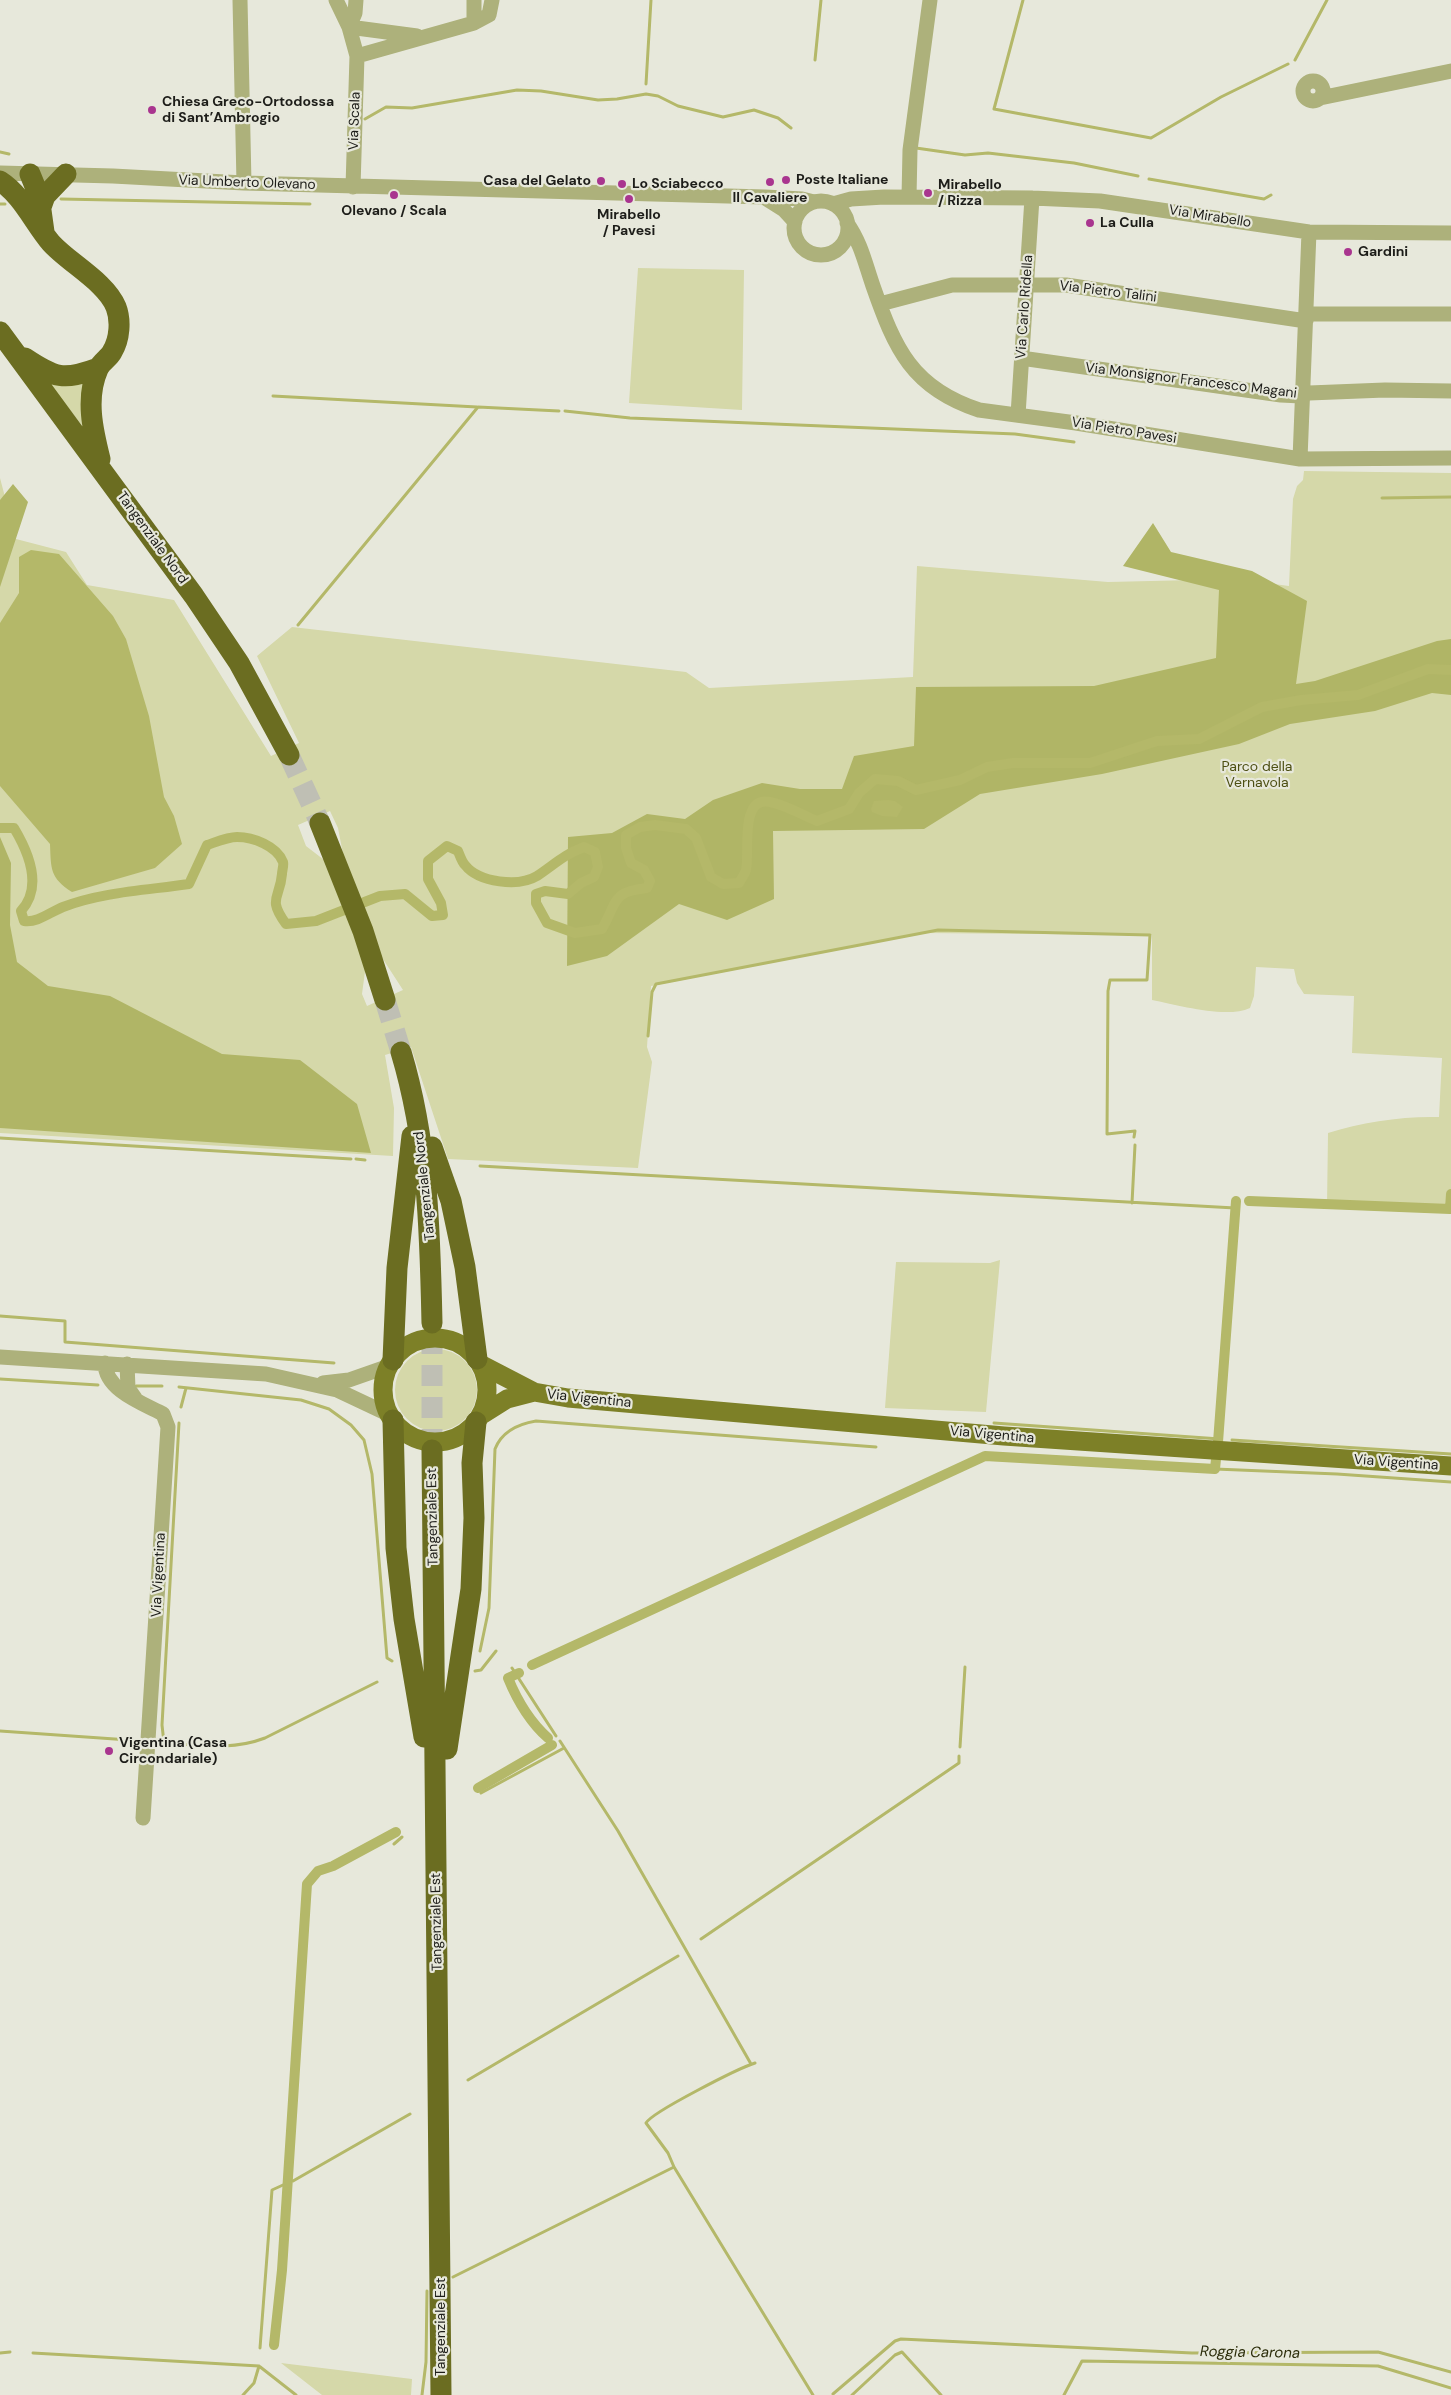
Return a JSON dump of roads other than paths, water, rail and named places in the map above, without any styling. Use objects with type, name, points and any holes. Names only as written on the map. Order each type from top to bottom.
[{"type":"highway","points":[[30,174],[39,196],[33,209]]},
{"type":"highway","points":[[33,209],[66,174]]},
{"type":"highway","points":[[0,181],[33,209],[51,243],[106,292],[116,307],[120,329],[112,352],[98,368],[75,377],[48,374],[15,352]]},
{"type":"highway","name":"Tangenziale Nord","points":[[0,332],[194,596],[239,663],[290,755]]},
{"type":"highway","points":[[98,368],[92,395],[92,428],[104,472]]},
{"type":"highway","points":[[320,823],[363,931],[385,1000]]},
{"type":"highway","name":"Tangenziale Nord","points":[[401,1052],[414,1095],[427,1178],[432,1322]]},
{"type":"highway","points":[[414,1095],[451,1201],[465,1267],[478,1361]]},
{"type":"highway","points":[[391,1363],[397,1268],[410,1161],[414,1095]]},
{"type":"highway","points":[[391,1418],[396,1548],[404,1619],[424,1728],[436,1884]]},
{"type":"highway","points":[[436,1884],[443,1836],[444,1772],[449,1725],[471,1589],[474,1518],[472,1462],[478,1419]]},
{"type":"highway","name":"Tangenziale Est","points":[[432,1450],[441,2395]]},
{"type":"main road","name":"Via Vigentina","points":[[391,1363],[410,1344],[423,1339],[437,1338],[461,1345],[478,1361],[534,1392],[568,1398],[1004,1436],[1451,1466]]},
{"type":"main road","points":[[478,1361],[487,1387],[485,1406],[478,1419]]},
{"type":"main road","points":[[391,1363],[384,1378],[383,1391],[391,1418]]},
{"type":"main road","name":"Via Vigentina","points":[[391,1418],[414,1437],[428,1441],[444,1441],[458,1436],[478,1419],[507,1399],[534,1392]]},
{"type":"street","points":[[240,0],[244,183]]},
{"type":"street","points":[[356,0],[354,14],[349,27],[426,37]]},
{"type":"street","points":[[474,0],[474,23]]},
{"type":"street","points":[[357,56],[474,23],[488,15],[492,0]]},
{"type":"street","points":[[909,197],[910,150],[930,0]]},
{"type":"street","name":"Via Scala","points":[[338,1],[349,27],[357,56],[353,187]]},
{"type":"street","points":[[1320,98],[1451,71]]},
{"type":"street","name":"Via Umberto Olevano","points":[[0,173],[66,174],[353,187],[764,197]]},
{"type":"street","points":[[764,197],[808,199],[814,202],[834,204],[846,220],[846,238],[835,251],[822,255],[806,250],[796,240],[794,222],[800,210],[814,202]]},
{"type":"street","points":[[764,197],[784,210],[794,222]]},
{"type":"street","name":"Via Mirabello","points":[[846,220],[860,203],[884,197]]},
{"type":"street","name":"Via Mirabello","points":[[834,204],[851,199],[884,197],[1032,198],[1100,201],[1309,232],[1451,233]]},
{"type":"street","name":"Via Carlo Ridella","points":[[1018,415],[1032,198]]},
{"type":"street","name":"Via Pietro Pavesi","points":[[846,220],[856,236],[895,341],[911,367],[929,385],[945,397],[968,406],[1018,415],[1076,422],[1300,459],[1451,458]]},
{"type":"street","points":[[1300,459],[1309,232]]},
{"type":"street","name":"Via Pietro Pavesi","points":[[835,251],[850,254],[856,258],[870,276]]},
{"type":"street","name":"Via Pietro Talini","points":[[880,304],[952,285],[1066,285],[1306,317],[1451,314]]},
{"type":"street","name":"Via Monsignor Francesco Magani","points":[[1022,358],[1301,396],[1309,393],[1385,390],[1451,391]]},
{"type":"street","name":"Via Vigentina","points":[[0,1357],[266,1374],[336,1390],[391,1418]]},
{"type":"street","name":"Via Vigentina","points":[[105,1363],[105,1372],[114,1383],[125,1394],[163,1414],[168,1427],[143,1818]]},
{"type":"street","name":"Via Vigentina","points":[[316,1384],[349,1380],[391,1363]]},
{"type":"street","points":[[127,1364],[128,1388],[136,1400]]},
{"type":"waterway","points":[[646,84],[651,0]]},
{"type":"waterway","points":[[815,60],[821,0]]},
{"type":"waterway","points":[[1023,0],[994,109],[1151,138],[1221,97],[1288,64]]},
{"type":"waterway","points":[[1295,60],[1327,0]]},
{"type":"waterway","points":[[365,119],[386,107],[412,108],[517,90],[541,91],[598,100],[646,94],[658,96],[678,106],[723,117],[754,110],[778,118],[791,128]]},
{"type":"waterway","points":[[916,148],[965,155],[988,153],[1074,163],[1138,176]]},
{"type":"waterway","points":[[0,152],[9,154]]},
{"type":"waterway","points":[[1149,179],[1264,199],[1271,195]]},
{"type":"waterway","points":[[61,199],[310,204]]},
{"type":"waterway","points":[[0,204],[5,204]]},
{"type":"waterway","points":[[273,396],[477,407]]},
{"type":"waterway","points":[[298,625],[478,407],[559,411]]},
{"type":"waterway","points":[[565,411],[630,418],[1015,434],[1074,442]]},
{"type":"waterway","points":[[1382,498],[1451,497]]},
{"type":"waterway","points":[[0,828],[14,828],[29,859],[32,881],[28,902],[21,911],[24,921],[39,919],[63,907],[93,898],[189,884],[207,845],[226,839],[243,837],[270,847],[276,851],[283,862],[276,903],[277,909],[286,924],[316,921],[380,896],[405,894],[432,916],[443,915],[441,903],[428,879],[428,861],[447,846],[458,851],[462,861],[471,871],[489,879],[510,882],[537,876],[584,847],[595,852],[598,867],[594,877],[581,883],[568,894],[545,891],[536,894],[536,903],[547,923],[575,933],[602,929],[617,899],[621,895],[647,888],[650,881],[644,870],[631,863],[626,848],[626,835],[640,827],[655,825],[686,829],[696,838],[711,877],[723,884],[739,883],[746,870],[750,816],[760,802],[782,805],[817,821],[849,809],[859,793],[875,779],[898,781],[916,790],[960,780],[987,767],[1013,763],[1090,763],[1157,741],[1199,739],[1262,707],[1301,700],[1358,695],[1428,669],[1451,670]]},
{"type":"waterway","points":[[648,1036],[652,992],[656,984],[938,930],[1150,935],[1147,980],[1110,980],[1108,991],[1107,1134],[1135,1131],[1134,1137]]},
{"type":"waterway","points":[[0,1138],[351,1159]]},
{"type":"waterway","points":[[1132,1203],[1135,1145]]},
{"type":"waterway","points":[[356,1159],[365,1160]]},
{"type":"waterway","points":[[480,1166],[1235,1208]]},
{"type":"waterway","points":[[1249,1201],[1450,1209],[1451,1194]]},
{"type":"waterway","points":[[1218,1442],[1236,1201]]},
{"type":"waterway","points":[[0,1316],[65,1321],[65,1342],[334,1363]]},
{"type":"waterway","points":[[0,1379],[98,1385]]},
{"type":"waterway","points":[[136,1386],[162,1386]]},
{"type":"waterway","points":[[179,1387],[301,1400],[329,1409],[351,1425],[364,1440],[372,1474],[387,1658],[392,1661]]},
{"type":"waterway","points":[[181,1407],[186,1388]]},
{"type":"waterway","points":[[480,1651],[489,1608],[495,1449],[502,1437],[511,1429],[536,1421],[876,1447]]},
{"type":"waterway","points":[[179,1423],[162,1725],[164,1743],[227,1746],[252,1742],[265,1738],[377,1682]]},
{"type":"waterway","points":[[994,1423],[1220,1439]]},
{"type":"waterway","points":[[1232,1440],[1451,1454]]},
{"type":"waterway","points":[[532,1665],[985,1456],[1215,1469],[1216,1459]]},
{"type":"waterway","points":[[1215,1469],[1337,1474],[1451,1482]]},
{"type":"waterway","points":[[475,1671],[481,1670],[496,1651]]},
{"type":"waterway","points":[[960,1747],[965,1667]]},
{"type":"waterway","points":[[512,1668],[556,1736]]},
{"type":"waterway","points":[[519,1673],[508,1678],[520,1703],[530,1718],[548,1738]]},
{"type":"waterway","points":[[0,1731],[129,1740]]},
{"type":"waterway","points":[[560,1741],[618,1831],[751,2064]]},
{"type":"waterway","points":[[478,1788],[552,1745]]},
{"type":"waterway","points":[[481,1793],[564,1748]]},
{"type":"waterway","points":[[701,1939],[959,1763],[959,1756]]},
{"type":"waterway","points":[[274,2345],[282,2270],[307,1884],[318,1871],[333,1866],[396,1832]]},
{"type":"waterway","points":[[394,1844],[402,1837]]},
{"type":"waterway","points":[[468,2080],[678,1956]]},
{"type":"waterway","points":[[755,2063],[679,2100],[646,2123],[668,2153],[674,2167],[813,2395]]},
{"type":"waterway","points":[[293,2181],[410,2114]]},
{"type":"waterway","points":[[453,2277],[674,2167]]},
{"type":"waterway","points":[[260,2348],[272,2190],[283,2185]]},
{"type":"waterway","points":[[422,2395],[426,2362],[427,2291]]},
{"type":"waterway","points":[[833,2394],[895,2341],[901,2339],[1192,2353],[1378,2352],[1451,2372]]},
{"type":"waterway","points":[[0,2353],[10,2352]]},
{"type":"waterway","name":"Roggia Carona","points":[[852,2395],[895,2355],[902,2352],[941,2395]]},
{"type":"waterway","points":[[33,2353],[259,2366],[296,2395]]},
{"type":"waterway","name":"Roggia Carona","points":[[1064,2395],[1082,2361],[1378,2366],[1451,2388]]},
{"type":"waterway","points":[[243,2395],[254,2383],[259,2366]]},
{"type":"tunnel","points":[[289,755],[320,823]]},
{"type":"tunnel","points":[[385,1000],[401,1052]]},
{"type":"tunnel","points":[[432,1323],[432,1450]]},
{"type":"place","name":"Chiesa Greco-Ortodossa di Sant’Ambrogio","points":[[152,110]]},
{"type":"place","name":"Poste Italiane","points":[[786,180]]},
{"type":"place","name":"Casa del Gelato","points":[[601,181]]},
{"type":"place","name":"Il Cavaliere","points":[[770,182]]},
{"type":"place","name":"Lo Sciabecco","points":[[622,184]]},
{"type":"place","name":"Mirabello / Rizza","points":[[928,193]]},
{"type":"place","name":"Olevano / Scala","points":[[394,195]]},
{"type":"place","name":"Mirabello / Pavesi","points":[[629,199]]},
{"type":"place","name":"La Culla","points":[[1090,223]]},
{"type":"place","name":"Gardini","points":[[1348,252]]},
{"type":"place","name":"Vigentina (Casa Circondariale)","points":[[109,1751]]},
{"type":"park label","name":"Parco della Vernavola","points":[[1257,776]]}]
